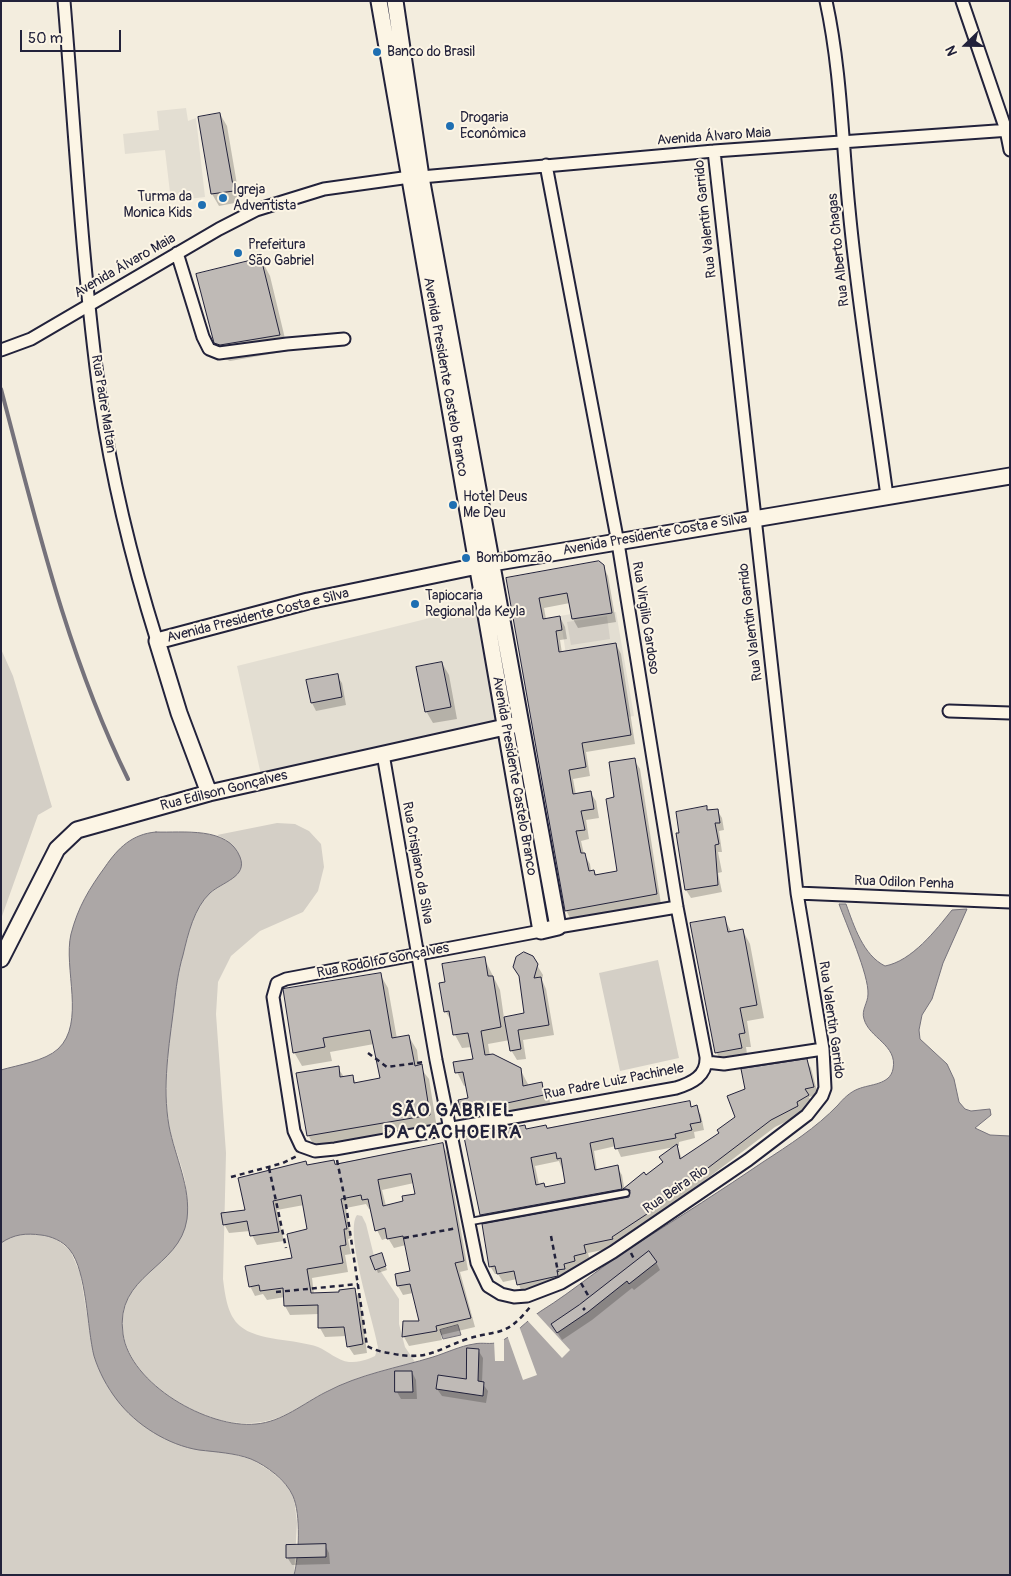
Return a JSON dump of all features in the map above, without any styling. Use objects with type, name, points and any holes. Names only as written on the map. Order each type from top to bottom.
[{"type":"street","name":"Rua Padre Maltan","points":[[64,1],[89,304],[101,399],[118,496],[133,560],[179,714],[209,793]]},
{"type":"street","name":"Avenida Presidente Castelo Branco","points":[[379,1],[416,177],[513,725],[541,930]]},
{"type":"street","name":"Avenida Presidente Castelo Branco","points":[[394,1],[416,177]]},
{"type":"street","name":"Rua Alberto Chagas","points":[[826,1],[836,64],[857,280],[887,496]]},
{"type":"street","points":[[962,1],[1008,130],[1010,150]]},
{"type":"street","name":"Avenida Álvaro Maia","points":[[1,350],[31,339],[237,219],[301,195],[416,177],[546,165],[1008,130]]},
{"type":"street","name":"Rua Valentin Garrido","points":[[714,151],[797,893],[823,1049],[825,1088]]},
{"type":"street","name":"Rua Virgilio Cardoso","points":[[546,165],[618,543],[677,907],[706,1062]]},
{"type":"street","points":[[177,254],[203,337],[209,349],[213,352],[226,353],[287,344],[344,339]]},
{"type":"street","name":"Avenida Presidente Costa e Silva","points":[[157,641],[207,626],[308,601],[485,565],[1010,476]]},
{"type":"street","points":[[949,711],[1010,713]]},
{"type":"street","name":"Avenida Presidente Castelo Branco","points":[[513,725],[558,928]]},
{"type":"street","name":"Rua Edilson Gonçalves","points":[[1,959],[57,849],[68,836],[87,826],[209,793],[513,725]]},
{"type":"street","name":"Rua Crispiano da Silva","points":[[383,754],[436,1060],[468,1224],[479,1270],[488,1286],[501,1294],[514,1297],[528,1296]]},
{"type":"street","name":"Rua Odilon Penha","points":[[797,893],[1010,902]]},
{"type":"street","name":"Rua Rodolfo Gonçalves","points":[[305,1148],[301,1146],[294,1130],[273,997],[277,983],[286,979],[541,930],[677,907]]},
{"type":"street","points":[[706,1062],[724,1064],[823,1049]]},
{"type":"street","name":"Rua Padre Luiz Pachinele","points":[[329,1150],[676,1088],[694,1081],[701,1075],[706,1062]]},
{"type":"street","name":"Rua Beira Rio","points":[[528,1296],[561,1284],[613,1252],[755,1154],[807,1115],[822,1096],[825,1088]]},
{"type":"street","points":[[305,1148],[329,1150]]},
{"type":"lane","points":[[468,1224],[626,1193]]},
{"type":"path","points":[[368,1053],[387,1067],[436,1060]]},
{"type":"path","points":[[231,1177],[269,1168],[292,1159],[305,1148]]},
{"type":"path","points":[[329,1150],[346,1205],[367,1346],[398,1355],[420,1357],[468,1339],[504,1331],[520,1319],[542,1292]]},
{"type":"path","points":[[269,1168],[286,1248]]},
{"type":"path","points":[[404,1238],[468,1224]]},
{"type":"path","points":[[551,1236],[561,1284]]},
{"type":"path","points":[[581,1282],[589,1297]]},
{"type":"path","points":[[276,1292],[358,1284]]},
{"type":"shaded area","points":[[186,108],[188,121],[196,118],[205,197],[171,201],[165,150],[125,154],[123,134],[159,130],[157,111]]},
{"type":"shaded area","points":[[478,606],[501,720],[261,775],[237,666]]},
{"type":"shaded area","points":[[616,612],[634,716],[577,725],[560,616],[577,613],[578,618]]},
{"type":"shaded area","points":[[607,616],[610,639],[571,645],[567,622]]},
{"type":"shaded area","points":[[1,649],[13,676],[52,807],[38,815],[1,919]]},
{"type":"shaded area","points":[[277,823],[295,824],[309,831],[321,844],[324,867],[318,891],[303,912],[260,931],[231,956],[218,982],[216,1014],[226,1153],[223,1279],[227,1304],[232,1316],[247,1331],[266,1337],[309,1344],[349,1362],[356,1362],[375,1356],[378,1347],[361,1278],[354,1239],[354,1225],[357,1215],[362,1216],[366,1224],[376,1264],[399,1299],[399,1324],[405,1347],[415,1362],[371,1374],[338,1386],[280,1417],[265,1422],[249,1423],[218,1419],[203,1414],[189,1408],[162,1391],[143,1373],[135,1362],[124,1339],[122,1326],[128,1295],[153,1264],[186,1193],[184,1175],[169,1125],[167,1103],[172,1006],[178,972],[195,914],[206,896],[231,880],[227,840],[217,835]]},
{"type":"shaded area","points":[[147,833],[204,833],[226,840],[234,847],[242,864],[237,874],[204,899],[190,930],[181,961],[168,1051],[166,1096],[169,1126],[187,1195],[187,1219],[182,1236],[173,1250],[137,1284],[128,1298],[123,1314],[123,1334],[129,1352],[140,1370],[156,1386],[174,1400],[195,1411],[237,1424],[266,1423],[352,1380],[433,1357],[464,1346],[477,1343],[496,1343],[505,1339],[627,1250],[802,1136],[852,1092],[884,1081],[891,1074],[893,1061],[887,1048],[867,1026],[864,1019],[863,1013],[868,997],[865,975],[839,904],[846,904],[865,947],[877,961],[885,966],[905,958],[923,944],[952,910],[967,909],[943,963],[932,999],[922,1015],[919,1030],[920,1039],[947,1064],[954,1079],[959,1102],[965,1109],[971,1111],[990,1109],[991,1115],[975,1128],[990,1135],[1010,1136],[1010,1575],[294,1575],[298,1546],[298,1524],[296,1504],[286,1484],[263,1465],[251,1459],[176,1444],[164,1439],[133,1418],[113,1395],[96,1362],[80,1272],[70,1250],[64,1244],[49,1236],[36,1234],[15,1236],[1,1243],[1,1070],[46,1057],[58,1049],[66,1038],[71,1025],[72,1010],[69,948],[71,934],[81,907],[99,875],[126,843]]},
{"type":"shaded area","points":[[658,960],[679,1058],[620,1071],[599,973]]},
{"type":"shaded area","points":[[29,1234],[52,1236],[70,1250],[80,1273],[94,1357],[110,1391],[227,1453],[251,1459],[272,1472],[287,1486],[294,1497],[297,1523],[294,1575],[1,1575],[1,1243],[11,1236]]},
{"type":"shaded area","points":[[458,1325],[461,1335],[443,1339],[440,1330]]},
{"type":"pier","points":[[535,1312],[570,1350],[562,1358],[526,1319]]},
{"type":"pier","points":[[519,1326],[537,1375],[523,1380],[507,1335]]},
{"type":"pier","points":[[504,1339],[504,1361],[495,1361],[494,1341]]},
{"type":"building","points":[[220,113],[234,191],[211,194],[198,117]]},
{"type":"building","points":[[261,258],[280,335],[220,345],[214,343],[196,274]]},
{"type":"building","points":[[599,561],[604,565],[612,613],[572,619],[567,593],[539,598],[543,619],[560,616],[562,630],[556,631],[559,652],[616,643],[631,735],[582,743],[586,767],[569,770],[573,794],[591,791],[594,809],[581,811],[585,830],[576,831],[581,853],[585,853],[589,871],[594,870],[595,875],[617,871],[606,799],[614,797],[609,762],[635,758],[657,894],[565,911],[506,578]]},
{"type":"building","points":[[442,662],[451,707],[425,712],[416,667]]},
{"type":"building","points":[[338,674],[342,697],[311,703],[306,680]]},
{"type":"building","points":[[707,806],[707,810],[718,809],[720,823],[715,823],[719,844],[715,845],[718,885],[685,890],[676,833],[679,833],[676,812]]},
{"type":"building","points":[[725,917],[728,932],[743,929],[757,1005],[740,1008],[745,1033],[739,1034],[742,1048],[715,1053],[690,923]]},
{"type":"building","points":[[524,952],[533,956],[538,964],[534,978],[541,977],[549,1025],[518,1030],[521,1049],[510,1051],[504,1017],[524,1013],[519,976],[513,967],[516,957]]},
{"type":"building","points":[[485,957],[488,976],[493,976],[501,1027],[481,1031],[485,1055],[493,1054],[521,1068],[523,1086],[542,1082],[544,1095],[461,1113],[458,1100],[468,1098],[463,1072],[455,1073],[453,1062],[473,1059],[468,1033],[453,1035],[449,1011],[444,1012],[439,983],[445,982],[442,964]]},
{"type":"building","points":[[381,973],[392,1038],[409,1035],[415,1066],[422,1064],[430,1115],[307,1136],[296,1073],[339,1066],[340,1077],[353,1075],[354,1083],[380,1078],[370,1030],[323,1038],[325,1047],[293,1053],[283,989]]},
{"type":"building","points":[[807,1059],[814,1087],[805,1089],[809,1095],[797,1102],[798,1106],[771,1120],[650,1212],[612,1237],[613,1239],[584,1245],[586,1253],[574,1256],[575,1261],[564,1264],[565,1269],[557,1270],[558,1276],[517,1285],[514,1271],[497,1274],[495,1266],[489,1267],[482,1224],[629,1197],[630,1190],[623,1189],[644,1172],[646,1175],[663,1162],[659,1157],[677,1144],[680,1159],[719,1133],[717,1130],[735,1117],[727,1096],[745,1089],[741,1069]]},
{"type":"building","points":[[690,1101],[691,1107],[697,1105],[701,1122],[690,1124],[692,1130],[675,1134],[676,1138],[615,1149],[613,1138],[590,1143],[595,1170],[618,1165],[622,1189],[480,1215],[464,1137],[525,1125],[526,1129],[546,1125],[547,1128]],"holes":[[[556,1153],[557,1159],[561,1158],[565,1183],[545,1187],[544,1183],[536,1185],[531,1158]]]},
{"type":"building","points":[[443,1143],[464,1261],[455,1263],[471,1318],[436,1326],[437,1331],[402,1337],[403,1321],[419,1321],[410,1284],[397,1286],[395,1274],[410,1271],[403,1236],[387,1239],[385,1228],[375,1231],[368,1199],[362,1200],[361,1195],[341,1199],[347,1229],[344,1229],[346,1245],[340,1246],[343,1263],[307,1269],[311,1293],[339,1292],[339,1290],[355,1288],[363,1344],[347,1347],[344,1327],[318,1328],[318,1305],[284,1306],[283,1288],[260,1291],[259,1285],[249,1287],[245,1266],[292,1258],[287,1234],[307,1229],[301,1195],[273,1201],[279,1232],[250,1236],[247,1221],[223,1225],[221,1213],[245,1210],[238,1178],[306,1161],[307,1165],[334,1160],[335,1164]],"holes":[[[411,1174],[415,1194],[402,1196],[403,1201],[383,1206],[378,1180]]]},
{"type":"building","points":[[649,1251],[657,1262],[629,1284],[627,1281],[588,1312],[557,1333],[551,1324]]},
{"type":"building","points":[[382,1253],[386,1266],[375,1270],[370,1257]]},
{"type":"building","points":[[467,1348],[479,1349],[478,1381],[484,1382],[483,1396],[436,1389],[438,1375],[466,1379]]},
{"type":"building","points":[[395,1371],[412,1371],[413,1392],[395,1392]]},
{"type":"building","points":[[326,1544],[326,1557],[286,1558],[286,1545]]},
{"type":"waterway","points":[[1,389],[40,538],[70,636],[106,732],[128,779]]},
{"type":"place","name":"Banco do Brasil","points":[[377,52]]},
{"type":"place","name":"Drogaria Econômica","points":[[450,126]]},
{"type":"place","name":"Igreja Adventista","points":[[223,198]]},
{"type":"place","name":"Turma da Monica Kids","points":[[202,205]]},
{"type":"place","name":"Prefeitura São Gabriel","points":[[238,253]]},
{"type":"place","name":"Hotel Deus Me Deu","points":[[453,505]]},
{"type":"place","name":"Bombomzão","points":[[466,558]]},
{"type":"place","name":"Tapiocaria Regional da Keyla","points":[[415,604]]},
{"type":"district","name":"SÃO GABRIEL DA CACHOEIRA","points":[[453,1122]]}]
